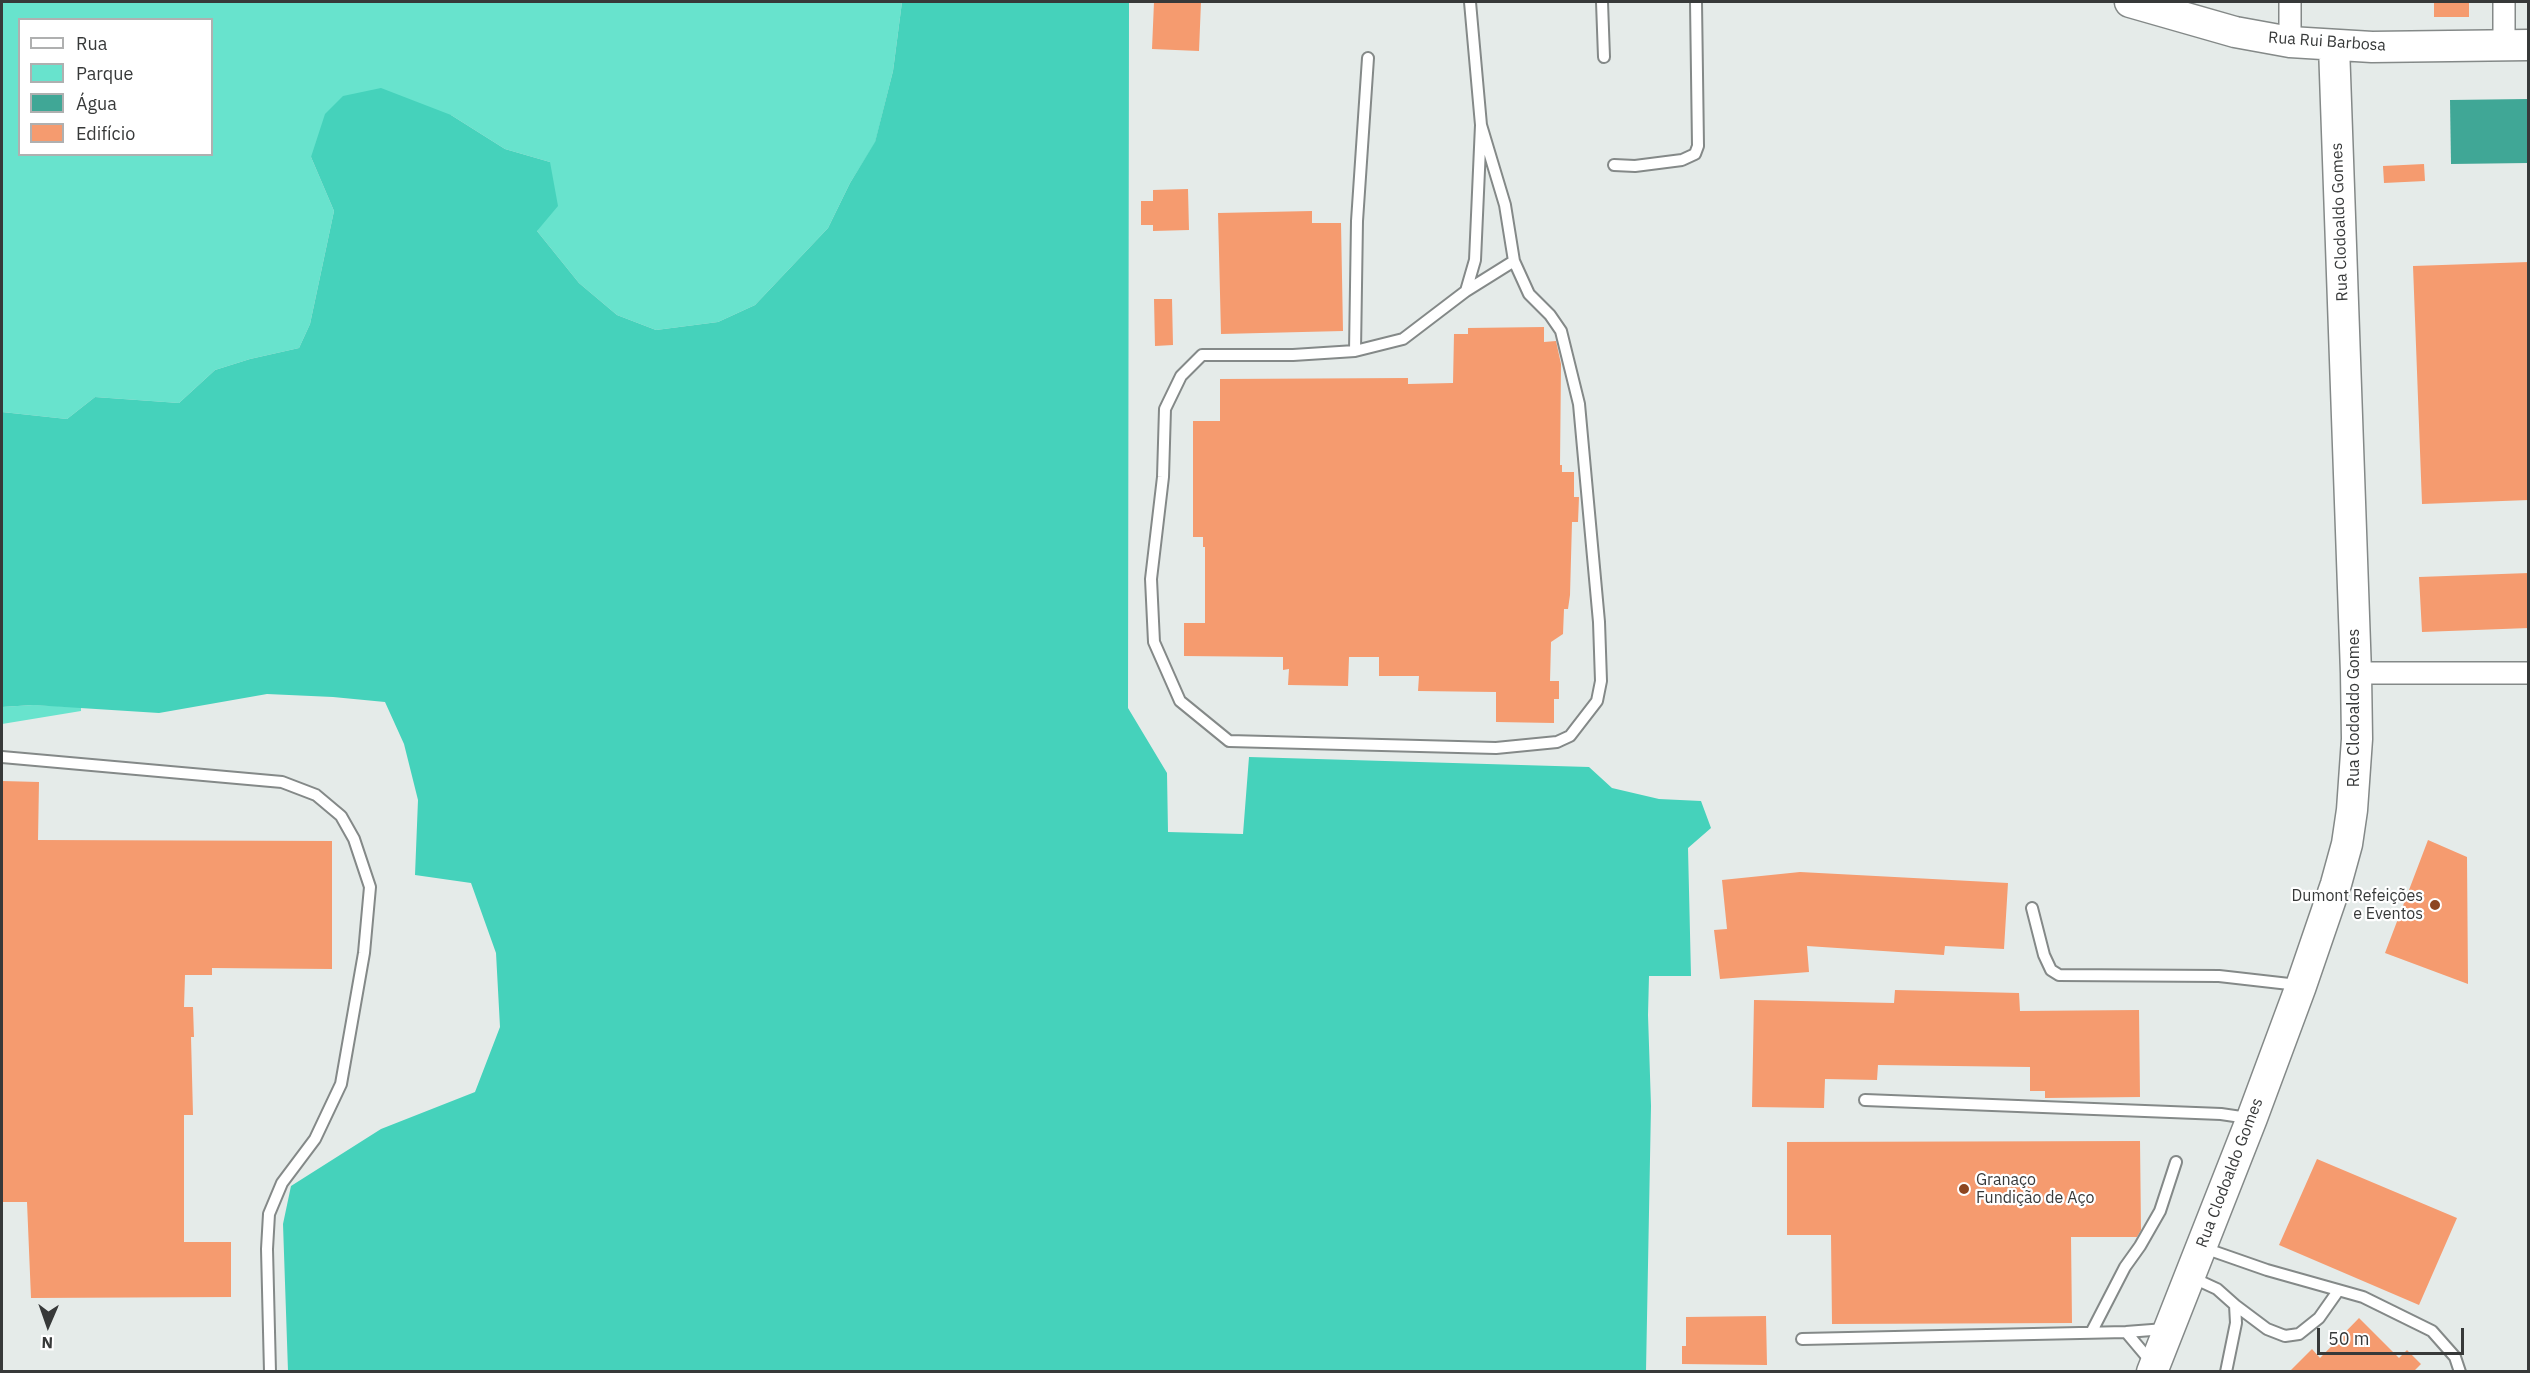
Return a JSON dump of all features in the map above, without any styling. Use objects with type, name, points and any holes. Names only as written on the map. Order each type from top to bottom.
[{"type":"main road","name":"Rua Rui Barbosa","points":[[2130,2],[2235,32],[2290,42],[2334,46],[2516,45]]},
{"type":"main road","name":"Rua Clodoaldo Gomes","points":[[2153,1369],[2252,1118],[2301,986],[2347,844],[2355,778],[2356,673],[2334,46]]},
{"type":"street","points":[[2290,2],[2290,42]]},
{"type":"street","points":[[2504,2],[2516,45]]},
{"type":"street","points":[[2356,673],[2529,673]]},
{"type":"lane","points":[[1466,291],[1475,260],[1481,125],[1470,2]]},
{"type":"lane","points":[[1602,2],[1604,57]]},
{"type":"lane","points":[[1614,165],[1635,166],[1672,161],[1695,154],[1698,146],[1696,2]]},
{"type":"lane","points":[[1355,351],[1357,221],[1368,58]]},
{"type":"lane","points":[[1481,125],[1505,205],[1514,261],[1530,294],[1550,315],[1561,331],[1579,404],[1599,622],[1601,681],[1597,701],[1570,736],[1557,742],[1496,748],[1229,741],[1180,701],[1154,642],[1151,579],[1163,477],[1165,409],[1180,376],[1202,355],[1293,355],[1355,351],[1403,339],[1466,291],[1514,261]]},
{"type":"lane","points":[[2,757],[282,782],[316,795],[341,816],[354,839],[370,887],[363,953],[341,1084],[315,1139],[282,1183],[269,1215],[267,1249],[270,1371]]},
{"type":"lane","points":[[2032,908],[2044,955],[2051,970],[2059,975],[2219,976],[2301,986]]},
{"type":"lane","points":[[1865,1100],[2221,1114],[2252,1118]]},
{"type":"lane","points":[[2092,1331],[2125,1267],[2160,1211],[2176,1162]]},
{"type":"lane","points":[[2200,1247],[2267,1270],[2363,1297],[2432,1331],[2455,1357],[2460,1371]]},
{"type":"lane","points":[[2189,1276],[2217,1289],[2267,1329],[2285,1336],[2299,1334],[2319,1318],[2338,1291]]},
{"type":"lane","points":[[2226,1371],[2236,1323],[2235,1305]]},
{"type":"lane","points":[[1802,1339],[2126,1332],[2170,1328]]},
{"type":"lane","points":[[2126,1332],[2153,1369]]},
{"type":"green space","points":[[2,2],[902,2],[893,71],[875,143],[850,183],[828,228],[755,305],[718,322],[656,330],[617,315],[579,283],[537,231],[550,162],[505,149],[451,115],[311,157],[334,211],[310,324],[299,348],[215,370],[179,403],[95,397],[67,419],[2,412]]},
{"type":"green space","points":[[33,705],[81,707],[81,711],[2,724],[2,707]]},
{"type":"shaded area","points":[[902,2],[1129,2],[1128,708],[1167,773],[1168,832],[1243,834],[1249,757],[1589,767],[1612,788],[1659,799],[1701,801],[1711,828],[1688,848],[1691,976],[1649,976],[1651,1106],[1646,1371],[288,1371],[283,1224],[291,1186],[381,1129],[475,1092],[500,1027],[496,953],[471,883],[415,875],[418,800],[404,744],[385,702],[267,694],[159,713],[33,705],[2,707],[2,412],[67,419],[95,397],[179,403],[215,370],[299,348],[310,324],[334,211],[311,157],[325,114],[343,96],[381,88],[451,115],[505,149],[550,162],[558,206],[537,231],[579,283],[617,315],[656,330],[718,322],[755,305],[828,228],[850,183],[875,142],[893,71]]},
{"type":"water","points":[[2528,99],[2528,163],[2451,164],[2450,100]]},
{"type":"building","points":[[1154,2],[1201,2],[1199,51],[1152,49]]},
{"type":"building","points":[[2434,2],[2469,2],[2469,17],[2434,17]]},
{"type":"building","points":[[2424,164],[2425,181],[2384,183],[2383,166]]},
{"type":"building","points":[[1188,189],[1189,230],[1153,231],[1153,225],[1141,225],[1141,201],[1153,201],[1153,190]]},
{"type":"building","points":[[1312,211],[1312,223],[1341,223],[1343,331],[1221,334],[1218,213]]},
{"type":"building","points":[[2529,262],[2529,500],[2422,504],[2413,266]]},
{"type":"building","points":[[1154,299],[1172,299],[1173,345],[1155,346]]},
{"type":"building","points":[[1544,327],[1544,342],[1556,341],[1561,364],[1560,465],[1562,465],[1562,472],[1574,472],[1574,497],[1579,497],[1578,522],[1572,522],[1568,609],[1564,609],[1563,634],[1551,642],[1550,681],[1559,681],[1559,699],[1554,699],[1554,723],[1496,722],[1496,692],[1418,691],[1419,676],[1379,676],[1379,657],[1349,657],[1348,686],[1288,685],[1289,669],[1283,670],[1283,657],[1184,656],[1184,623],[1205,623],[1205,547],[1203,547],[1203,537],[1193,537],[1193,421],[1220,421],[1220,379],[1408,378],[1408,384],[1453,383],[1454,334],[1468,334],[1468,328]]},
{"type":"building","points":[[2529,573],[2529,628],[2422,632],[2419,577]]},
{"type":"building","points":[[2,781],[39,782],[38,840],[332,841],[332,969],[212,968],[212,975],[185,975],[184,1007],[193,1007],[194,1037],[191,1037],[193,1115],[184,1115],[184,1242],[231,1242],[231,1297],[31,1298],[27,1202],[2,1202]]},
{"type":"building","name":"Dumont Refeições e Eventos","points":[[2428,840],[2467,857],[2468,984],[2385,953]]},
{"type":"building","points":[[1800,872],[2008,883],[2004,949],[1945,946],[1944,955],[1807,946],[1809,972],[1720,979],[1714,930],[1727,929],[1722,880]]},
{"type":"building","points":[[1895,990],[2019,993],[2020,1011],[2139,1010],[2140,1097],[2045,1098],[2045,1091],[2030,1091],[2030,1067],[1878,1065],[1877,1080],[1825,1079],[1824,1108],[1752,1107],[1754,1000],[1894,1003]]},
{"type":"building","name":"Granaço Fundição de Aço","points":[[2140,1141],[2141,1230],[2137,1237],[2071,1237],[2072,1323],[1832,1324],[1831,1235],[1787,1235],[1787,1142]]},
{"type":"building","points":[[2317,1159],[2457,1218],[2419,1305],[2279,1245]]},
{"type":"building","points":[[1766,1316],[1767,1365],[1682,1364],[1682,1346],[1686,1346],[1686,1317]]},
{"type":"building","points":[[2359,1318],[2399,1358],[2407,1350],[2421,1364],[2414,1371],[2290,1371],[2312,1349],[2320,1358]]},
{"type":"place","name":"Dumont Refeições e Eventos","points":[[2435,905]]},
{"type":"place","name":"Granaço Fundição de Aço","points":[[1964,1189]]}]
